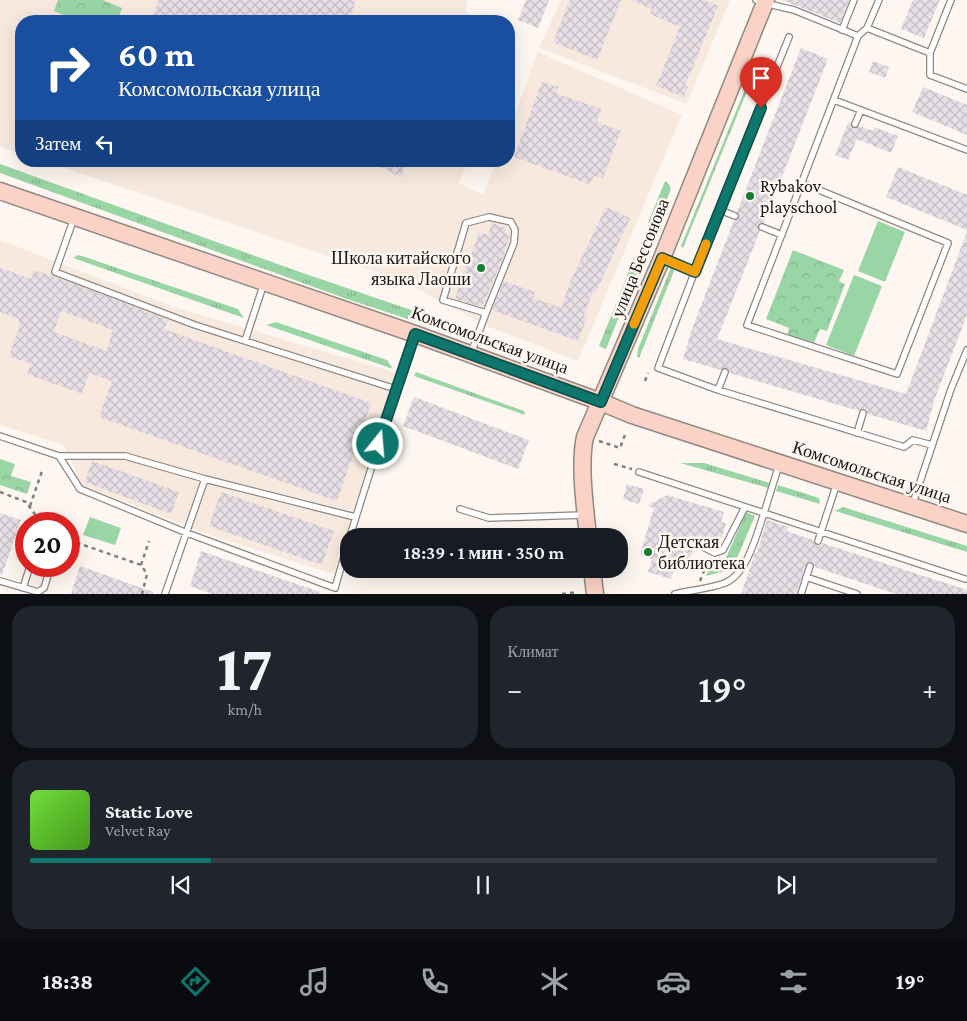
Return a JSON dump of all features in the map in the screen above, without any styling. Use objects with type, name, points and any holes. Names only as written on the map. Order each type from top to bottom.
[{"type":"main road","name":"улица Бессонова","points":[[587,528],[583,448],[585,437],[662,258],[736,72],[762,1]]},
{"type":"main road","name":"Комсомольская улица","points":[[0,191],[415,334],[632,415],[967,524]]},
{"type":"main road","points":[[593,578],[595,594]]},
{"type":"lane","points":[[842,30],[854,0]]},
{"type":"lane","points":[[802,183],[948,243],[897,374],[748,325],[782,235],[802,183],[834,100],[858,36],[867,28],[879,0]]},
{"type":"lane","points":[[951,0],[930,53],[930,75],[967,89]]},
{"type":"lane","points":[[762,1],[794,10],[858,36]]},
{"type":"lane","points":[[867,28],[930,53]]},
{"type":"lane","points":[[789,38],[658,368],[718,390],[904,447],[913,440],[932,446]]},
{"type":"lane","points":[[736,72],[767,91]]},
{"type":"lane","points":[[834,100],[967,150]]},
{"type":"lane","points":[[855,124],[861,110]]},
{"type":"lane","points":[[720,210],[736,216]]},
{"type":"lane","points":[[470,355],[514,243],[515,230],[511,222],[489,217],[466,223],[443,300],[486,313]]},
{"type":"lane","points":[[74,218],[56,272],[194,326],[396,389]]},
{"type":"lane","points":[[762,227],[782,235]]},
{"type":"lane","points":[[662,258],[695,272]]},
{"type":"lane","points":[[245,341],[264,283]]},
{"type":"lane","points":[[352,528],[415,334]]},
{"type":"lane","points":[[912,506],[950,389],[967,350]]},
{"type":"lane","points":[[718,390],[725,372]]},
{"type":"lane","points":[[857,433],[863,413]]},
{"type":"lane","points":[[0,436],[58,456],[125,456],[205,479],[355,517]]},
{"type":"lane","points":[[58,456],[80,489],[186,533],[335,588],[340,570]]},
{"type":"lane","points":[[675,594],[725,582],[735,576],[742,567],[752,546],[780,463]]},
{"type":"lane","points":[[639,472],[966,579]]},
{"type":"lane","points":[[166,594],[205,479]]},
{"type":"lane","points":[[818,542],[838,482]]},
{"type":"lane","points":[[705,548],[715,553],[724,550],[745,506]]},
{"type":"lane","points":[[460,509],[489,518],[586,514]]},
{"type":"lane","points":[[801,594],[810,566]]},
{"type":"lane","points":[[23,588],[26,577]]},
{"type":"lane","points":[[0,581],[36,592],[44,588],[48,577]]},
{"type":"lane","points":[[806,577],[858,594]]},
{"type":"path","points":[[645,381],[648,373]]},
{"type":"path","points":[[599,440],[620,448],[626,432]]},
{"type":"path","points":[[614,464],[639,472]]},
{"type":"path","points":[[30,506],[42,471]]},
{"type":"path","points":[[0,492],[23,501],[34,512]]},
{"type":"path","points":[[140,564],[148,541]]},
{"type":"path","points":[[80,544],[140,564],[147,574],[142,594]]},
{"type":"path","points":[[702,577],[706,564]]},
{"type":"path","points":[[562,594],[578,592]]},
{"type":"shaded area","points":[[0,0],[468,0],[465,9],[470,15],[15,15],[15,152],[0,146]]},
{"type":"shaded area","points":[[561,0],[730,0],[687,104],[539,48]]},
{"type":"shaded area","points":[[538,52],[682,115],[578,361],[489,327],[400,280],[62,167],[466,167],[459,183],[483,195],[495,167],[515,167],[515,114]]},
{"type":"shaded area","points":[[0,240],[174,307],[397,373],[348,528],[340,528],[340,552],[333,574],[204,533],[82,485],[64,445],[0,425]]},
{"type":"green space","points":[[58,0],[103,0],[122,8],[119,15],[64,15],[54,11]]},
{"type":"green space","points":[[747,84],[750,84],[683,248],[681,246]]},
{"type":"green space","points":[[0,164],[297,271],[467,329],[465,333],[459,336],[344,298],[0,173]]},
{"type":"green space","points":[[665,181],[671,189],[656,226],[648,223]]},
{"type":"green space","points":[[878,221],[905,232],[885,282],[858,271]]},
{"type":"green space","points":[[793,250],[844,270],[839,281],[845,284],[827,331],[820,329],[813,345],[787,335],[789,328],[766,319]]},
{"type":"green space","points":[[78,255],[238,309],[244,318],[73,258]]},
{"type":"green space","points":[[634,258],[642,261],[627,300],[619,297]]},
{"type":"green space","points":[[672,265],[676,266],[639,358],[637,357],[638,349]]},
{"type":"green space","points":[[854,275],[882,286],[854,356],[826,345]]},
{"type":"green space","points":[[616,304],[623,307],[606,349],[599,346]]},
{"type":"green space","points":[[276,322],[387,360],[393,369],[266,325]]},
{"type":"green space","points":[[416,372],[524,411],[525,415],[414,376]]},
{"type":"green space","points":[[0,459],[15,464],[11,476],[31,482],[27,494],[0,485]]},
{"type":"green space","points":[[680,463],[704,463],[770,483],[768,488]]},
{"type":"green space","points":[[778,485],[819,498],[820,504],[776,491]]},
{"type":"green space","points":[[843,507],[967,546],[967,552],[835,511]]},
{"type":"green space","points":[[746,512],[755,516],[735,563],[729,570],[706,576],[711,563],[722,567]]},
{"type":"green space","points":[[90,517],[121,528],[115,545],[83,535]]},
{"type":"building","points":[[159,0],[356,0],[351,15],[153,15]]},
{"type":"building","points":[[526,0],[549,0],[538,28],[518,20]]},
{"type":"building","points":[[570,0],[621,0],[597,60],[553,42]]},
{"type":"building","points":[[630,0],[704,0],[718,6],[685,86],[688,87],[684,97],[656,86],[680,27],[650,14],[652,9]]},
{"type":"building","points":[[782,0],[849,0],[840,23]]},
{"type":"building","points":[[913,0],[940,0],[924,38],[901,29]]},
{"type":"building","points":[[801,48],[828,59],[764,223],[760,223],[758,226],[760,231],[717,339],[906,394],[967,232],[967,315],[934,401],[926,431],[868,414],[865,409],[859,411],[730,373],[729,369],[726,368],[721,370],[683,359],[691,332],[734,220],[737,220],[739,217],[737,212]]},
{"type":"building","points":[[873,61],[889,67],[885,78],[869,72]]},
{"type":"building","points":[[542,82],[559,87],[556,93],[601,109],[597,122],[621,131],[603,178],[594,176],[589,184],[515,157]]},
{"type":"building","points":[[923,87],[967,105],[967,135],[912,112]]},
{"type":"building","points":[[849,121],[854,128],[859,126],[873,131],[874,127],[898,136],[891,153],[857,139],[848,160],[835,155]]},
{"type":"building","points":[[380,167],[405,167],[401,177]]},
{"type":"building","points":[[898,167],[967,195],[967,230],[886,197]]},
{"type":"building","points":[[606,207],[630,218],[596,292],[593,291],[584,316],[587,317],[578,341],[492,310],[504,281],[535,292],[533,298],[561,308],[571,280]]},
{"type":"building","points":[[492,223],[506,228],[505,233],[510,235],[501,263],[482,307],[455,299],[468,258],[470,258],[479,232],[488,235]]},
{"type":"building","points":[[0,268],[31,279],[34,270],[168,320],[164,329],[371,403],[337,501],[99,417],[112,381],[89,373],[82,394],[27,374],[31,364],[9,356],[19,328],[19,319],[0,312]],"holes":[[[61,311],[113,330],[106,351],[54,332]]]},
{"type":"building","points":[[414,397],[529,440],[518,469],[403,426]]},
{"type":"building","points":[[92,461],[179,492],[171,514],[85,482]]},
{"type":"building","points":[[627,484],[644,489],[639,504],[623,499]]},
{"type":"building","points":[[221,492],[334,531],[322,565],[209,526]]},
{"type":"building","points":[[667,495],[724,512],[721,522],[726,523],[722,538],[716,537],[714,546],[696,540],[689,563],[677,559],[671,579],[648,572],[652,559],[640,555],[654,508],[647,506]]},
{"type":"building","points":[[0,513],[15,518],[15,537],[2,575],[0,575]]},
{"type":"building","points":[[767,520],[788,527],[787,531],[813,540],[816,545],[822,543],[967,590],[967,594],[896,594],[815,567],[814,563],[810,561],[806,564],[796,594],[741,594],[755,553],[757,553]]},
{"type":"building","points":[[201,551],[320,592],[319,594],[212,594],[190,586]]},
{"type":"building","points":[[80,566],[153,592],[153,594],[71,594],[76,577],[80,577]]},
{"type":"slow traffic","points":[[634,324],[662,258],[695,272],[706,244]]},
{"type":"place","name":"Rybakov playschool","points":[[750,196]]},
{"type":"place","name":"Школа китайского языка Лаоши","points":[[481,268]]},
{"type":"place","name":"Детская библиотека","points":[[648,552]]},
{"type":"route","points":[[378,444],[415,334],[601,402],[662,258],[695,272],[761,108]]}]
